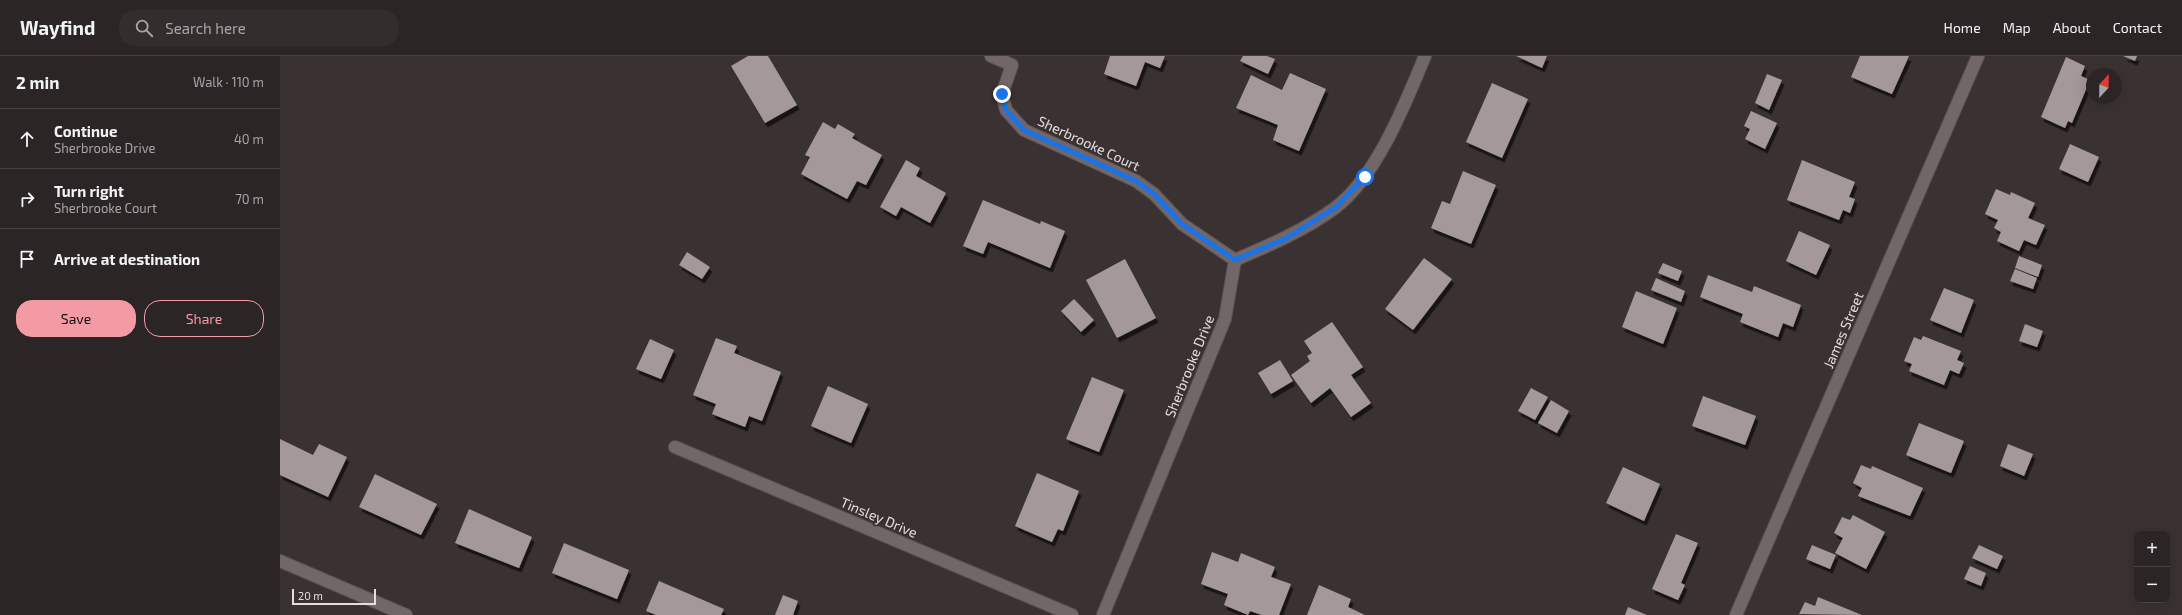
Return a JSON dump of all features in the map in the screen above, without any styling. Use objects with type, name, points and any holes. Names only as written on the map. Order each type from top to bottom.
[{"type":"street","name":"Sherbrooke Court","points":[[991,56],[1014,60],[1002,94],[1006,110],[1024,130],[1136,181],[1154,194],[1182,224],[1235,260]]},
{"type":"street","points":[[1235,260],[1287,238],[1336,207],[1365,177],[1393,128],[1424,56]]},
{"type":"street","name":"James Street","points":[[1736,615],[1978,56]]},
{"type":"street","name":"Sherbrooke Drive","points":[[1103,615],[1225,319],[1235,260]]},
{"type":"street","name":"Tinsley Drive","points":[[675,447],[1072,615]]},
{"type":"street","points":[[280,561],[406,615]]},
{"type":"building","points":[[748,56],[768,56],[797,105],[765,123],[731,66]]},
{"type":"building","points":[[1110,56],[1165,56],[1160,68],[1145,62],[1136,86],[1104,74]]},
{"type":"building","points":[[1243,56],[1267,56],[1275,59],[1268,74],[1240,61]]},
{"type":"building","points":[[1516,56],[1547,56],[1542,68]]},
{"type":"building","points":[[1860,56],[1909,56],[1892,94],[1851,77]]},
{"type":"building","points":[[2123,56],[2137,56],[2135,61]]},
{"type":"building","points":[[2066,57],[2085,66],[2081,76],[2086,78],[2086,90],[2072,123],[2068,121],[2065,128],[2041,117]]},
{"type":"building","points":[[1290,73],[1326,89],[1299,151],[1273,140],[1278,125],[1236,108],[1251,75],[1282,90]]},
{"type":"building","points":[[1767,74],[1782,80],[1769,110],[1755,103]]},
{"type":"building","points":[[1492,83],[1528,99],[1502,158],[1466,142]]},
{"type":"building","points":[[1751,111],[1777,123],[1765,149],[1745,139],[1750,129],[1744,126]]},
{"type":"building","points":[[823,122],[835,129],[838,124],[855,134],[852,138],[882,155],[866,185],[857,181],[847,199],[801,174],[810,157],[805,155]]},
{"type":"building","points":[[2070,144],[2099,157],[2088,182],[2059,169]]},
{"type":"building","points":[[906,160],[920,168],[916,176],[946,193],[930,223],[901,207],[896,216],[880,207]]},
{"type":"building","points":[[1802,160],[1855,182],[1849,197],[1855,199],[1850,213],[1843,210],[1839,220],[1787,200]]},
{"type":"building","points":[[1463,171],[1496,185],[1471,244],[1431,228],[1442,201],[1450,204]]},
{"type":"building","points":[[1996,189],[2010,195],[2011,192],[2035,203],[2028,218],[2045,225],[2036,245],[2024,240],[2019,251],[1997,241],[2001,232],[1994,228],[1998,220],[1985,214]]},
{"type":"building","points":[[983,200],[1040,224],[1041,221],[1065,231],[1050,268],[988,242],[983,254],[963,246]]},
{"type":"building","points":[[1799,231],[1830,245],[1816,275],[1786,261]]},
{"type":"building","points":[[687,252],[710,267],[702,279],[679,265]]},
{"type":"building","points":[[2019,256],[2042,265],[2038,277],[2015,268]]},
{"type":"building","points":[[1424,258],[1452,279],[1413,330],[1385,309]]},
{"type":"building","points":[[1125,259],[1156,318],[1117,338],[1086,280]]},
{"type":"building","points":[[1663,263],[1682,271],[1678,281],[1658,273]]},
{"type":"building","points":[[2015,269],[2037,278],[2033,289],[2010,281]]},
{"type":"building","points":[[1708,275],[1752,292],[1754,286],[1801,305],[1793,327],[1783,323],[1778,337],[1740,322],[1743,314],[1700,297]]},
{"type":"building","points":[[1656,278],[1685,291],[1681,302],[1651,290]]},
{"type":"building","points":[[1944,288],[1974,300],[1961,333],[1930,320]]},
{"type":"building","points":[[1636,291],[1677,308],[1663,344],[1622,327]]},
{"type":"building","points":[[1074,299],[1094,320],[1081,332],[1061,311]]},
{"type":"building","points":[[1332,322],[1363,367],[1351,375],[1371,403],[1351,417],[1330,388],[1311,403],[1291,375],[1310,361],[1307,356],[1312,353],[1304,341]]},
{"type":"building","points":[[2025,324],[2043,331],[2037,347],[2019,341]]},
{"type":"building","points":[[1923,336],[1961,351],[1957,360],[1964,363],[1959,374],[1950,370],[1944,385],[1909,371],[1912,364],[1904,361],[1914,337],[1921,340]]},
{"type":"building","points":[[716,338],[737,346],[734,353],[781,372],[762,421],[749,416],[745,427],[712,414],[716,404],[693,395]]},
{"type":"building","points":[[650,339],[674,350],[661,379],[636,369]]},
{"type":"building","points":[[1280,360],[1293,381],[1271,394],[1258,373]]},
{"type":"building","points":[[1092,377],[1124,390],[1099,452],[1066,439]]},
{"type":"building","points":[[828,386],[868,404],[851,443],[811,426]]},
{"type":"building","points":[[1531,388],[1548,397],[1535,420],[1518,411]]},
{"type":"building","points":[[1703,396],[1756,416],[1745,445],[1692,426]]},
{"type":"building","points":[[1551,400],[1569,411],[1557,433],[1538,423]]},
{"type":"building","points":[[1919,423],[1964,441],[1951,473],[1906,455]]},
{"type":"building","points":[[280,439],[313,455],[319,444],[347,457],[328,497],[280,475]]},
{"type":"building","points":[[2008,444],[2033,454],[2024,476],[2000,466]]},
{"type":"building","points":[[1861,465],[1871,469],[1872,466],[1923,488],[1910,516],[1858,496],[1862,488],[1853,483]]},
{"type":"building","points":[[1623,467],[1660,484],[1644,521],[1606,503]]},
{"type":"building","points":[[1037,473],[1079,491],[1063,531],[1058,529],[1052,542],[1015,526]]},
{"type":"building","points":[[375,474],[437,504],[421,535],[359,507]]},
{"type":"building","points":[[469,509],[532,537],[519,568],[455,543]]},
{"type":"building","points":[[1853,515],[1885,532],[1866,569],[1835,553],[1843,538],[1834,533],[1842,517],[1850,520]]},
{"type":"building","points":[[1676,534],[1698,543],[1681,583],[1685,585],[1678,600],[1652,589]]},
{"type":"building","points":[[564,543],[629,570],[617,599],[552,573]]},
{"type":"building","points":[[1812,545],[1836,555],[1830,569],[1806,559]]},
{"type":"building","points":[[1979,545],[2003,556],[1997,569],[1972,558]]},
{"type":"building","points":[[1212,552],[1238,562],[1241,553],[1275,567],[1271,577],[1291,584],[1279,615],[1262,615],[1250,611],[1248,615],[1224,605],[1228,594],[1201,584]]},
{"type":"building","points":[[1970,566],[1986,573],[1981,586],[1964,579]]},
{"type":"building","points":[[659,581],[724,609],[721,615],[656,615],[646,611]]},
{"type":"building","points":[[1319,585],[1351,599],[1348,607],[1365,615],[1307,615]]},
{"type":"building","points":[[783,595],[798,601],[793,615],[775,615]]},
{"type":"building","points":[[1818,597],[1862,615],[1799,614],[1805,602],[1815,606]]},
{"type":"building","points":[[1628,607],[1647,615],[1625,615]]},
{"type":"route","points":[[1002,94],[1006,110],[1024,130],[1136,181],[1154,194],[1182,224],[1235,260],[1287,238],[1336,207],[1365,177]]}]
